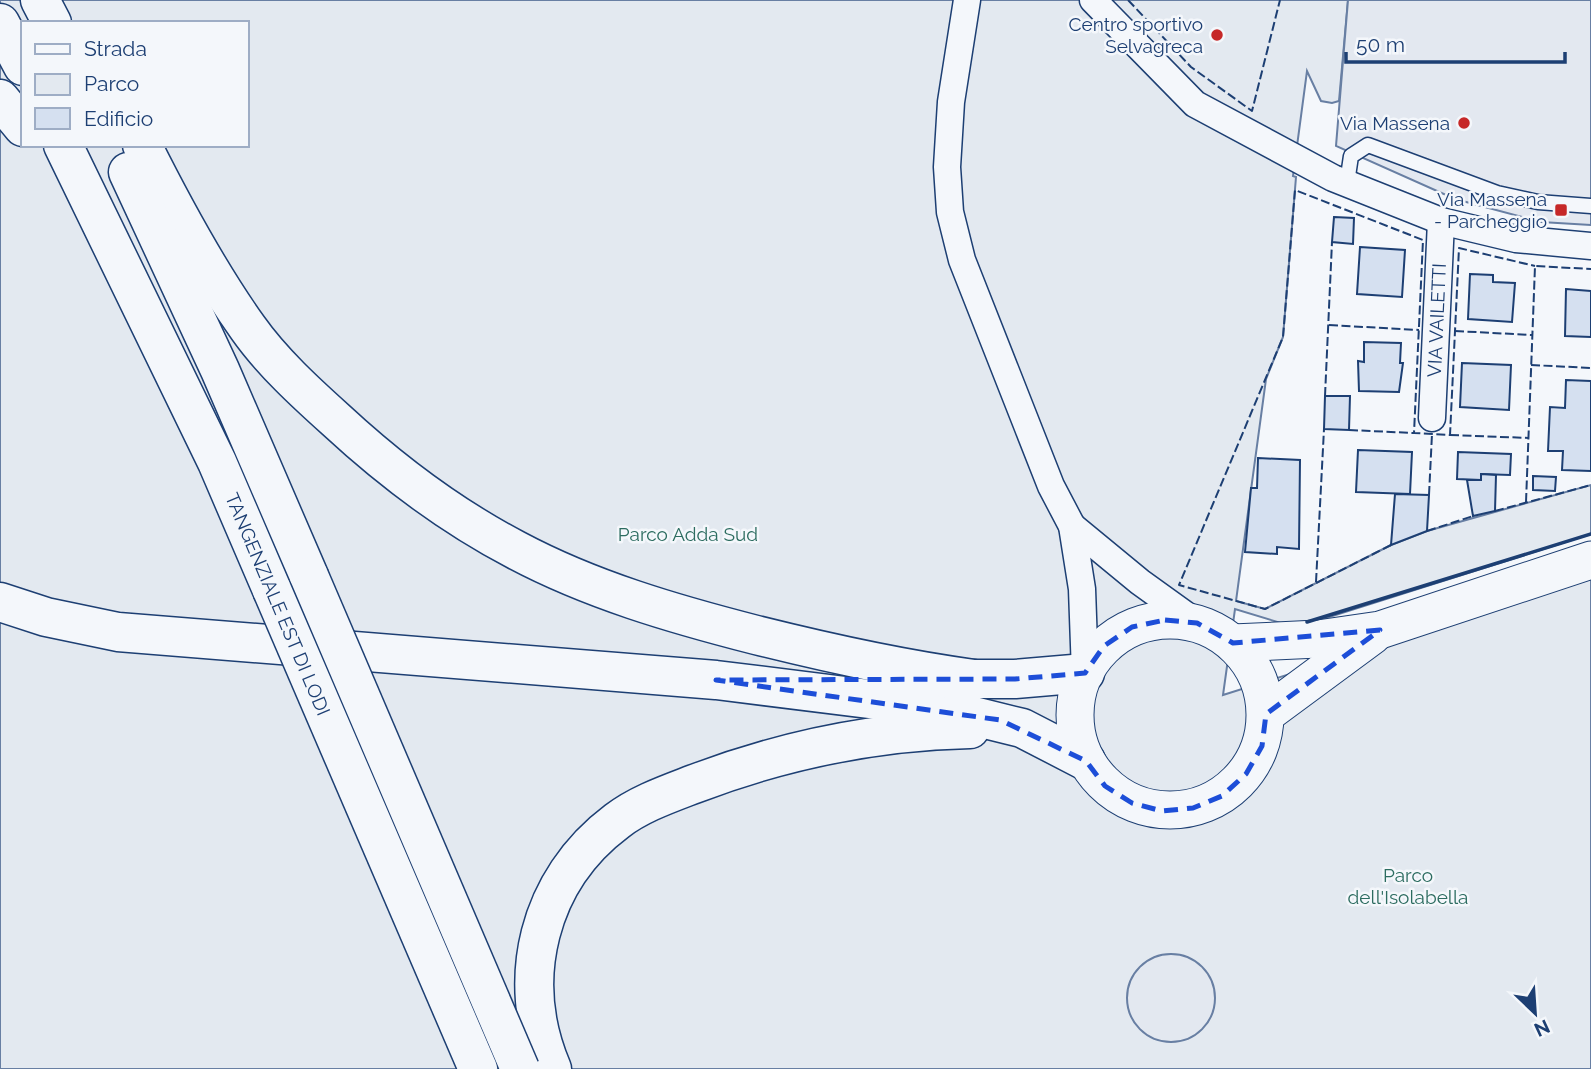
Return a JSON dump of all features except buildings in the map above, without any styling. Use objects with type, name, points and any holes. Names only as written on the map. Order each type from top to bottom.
[{"type":"highway","points":[[40,0],[51,21]]},
{"type":"highway","points":[[68,0],[79,21]]},
{"type":"highway","points":[[0,23],[21,62]]},
{"type":"highway","points":[[0,99],[21,125]]},
{"type":"highway","points":[[35,147],[140,357],[157,379],[191,409]]},
{"type":"highway","name":"TANGENZIALE EST DI LODI","points":[[64,147],[191,409],[272,590],[478,1069]]},
{"type":"highway","name":"TANGENZIALE EST DI LODI","points":[[116,147],[220,370],[520,1069]]},
{"type":"highway","points":[[143,147],[185,226],[249,330],[310,396],[378,459],[451,510],[517,551],[634,600],[689,617],[831,653],[902,669],[974,679]]},
{"type":"highway","points":[[0,602],[46,617],[118,632],[716,680],[941,708],[1022,728],[1086,761]]},
{"type":"highway","points":[[716,680],[974,679],[1085,673]]},
{"type":"highway","points":[[552,1069],[533,999],[533,969],[547,915],[563,882],[583,852],[618,820],[663,795],[787,754],[863,739],[934,730],[1022,728]]},
{"type":"street","points":[[967,0],[951,102],[947,167],[950,212],[962,260],[1051,486],[1072,526],[1082,589],[1085,673]]},
{"type":"street","points":[[1093,0],[1195,104],[1340,180],[1441,221],[1516,239],[1591,246]]},
{"type":"street","name":"VIA VAILETTI","points":[[1432,418],[1441,221]]},
{"type":"street","points":[[1072,526],[1140,582],[1197,623],[1233,643],[1251,663],[1262,687],[1266,714],[1262,746],[1246,774],[1222,796],[1193,808],[1162,811],[1132,803],[1105,786],[1086,761],[1076,732],[1076,702],[1085,673],[1104,646],[1132,628],[1164,620],[1197,623]]},
{"type":"street","points":[[1233,643],[1318,639],[1380,630],[1591,560]]},
{"type":"street","points":[[1266,714],[1312,677],[1380,630]]},
{"type":"lane","points":[[1340,180],[1351,156],[1368,145],[1441,175],[1507,196],[1538,202],[1591,206]]},
{"type":"highlighted area","points":[[1165,620],[1197,623],[1233,643],[1380,630],[1266,714],[1262,746],[1246,774],[1222,796],[1193,808],[1162,811],[1132,803],[1105,786],[1086,761],[1000,720],[716,680],[1015,679],[1085,673],[1104,646],[1132,627]]},
{"type":"green space","name":"Parco Adda Sud","points":[[0,0],[1348,0],[1339,101],[1321,101],[1307,71],[1293,176],[1296,177],[1283,337],[1266,379],[1236,601],[1265,609],[1391,545],[1427,531],[1591,485],[1591,534],[1323,619],[1284,624],[1235,609],[1223,695],[1591,579],[1591,1069],[0,1069]]},
{"type":"shaded area","name":"Via Massena","points":[[1348,0],[1591,0],[1591,225],[1541,222],[1455,199],[1336,146]]},
{"type":"shaded area","points":[[1171,954],[1188,958],[1202,967],[1211,981],[1215,998],[1211,1015],[1202,1029],[1188,1038],[1171,1042],[1154,1038],[1140,1029],[1131,1015],[1127,998],[1131,981],[1140,967],[1154,958]]},
{"type":"fence","points":[[1128,0],[1191,67],[1252,111],[1280,0]]},
{"type":"fence","points":[[1391,545],[1265,609],[1179,585],[1283,337],[1295,190],[1423,240],[1414,433],[1450,435],[1459,248],[1535,266]]},
{"type":"fence","points":[[1325,396],[1332,242]]},
{"type":"fence","points":[[1526,502],[1535,266],[1591,269]]},
{"type":"fence","points":[[1329,325],[1419,330]]},
{"type":"fence","points":[[1455,331],[1532,335]]},
{"type":"fence","points":[[1531,365],[1591,368]]},
{"type":"fence","points":[[1316,582],[1324,429]]},
{"type":"fence","points":[[1349,430],[1414,433]]},
{"type":"fence","points":[[1429,495],[1432,434]]},
{"type":"fence","points":[[1450,435],[1529,438]]},
{"type":"fence","points":[[1495,511],[1591,485]]},
{"type":"fence","points":[[1427,531],[1473,516]]},
{"type":"wall","points":[[1307,622],[1591,534]]},
{"type":"place","name":"Centro sportivo Selvagreca","points":[[1217,35]]},
{"type":"place","name":"Via Massena","points":[[1464,123]]},
{"type":"place","name":"Via Massena - Parcheggio","points":[[1561,210]]},
{"type":"park label","name":"Parco dell'Isolabella","points":[[1408,886]]}]
